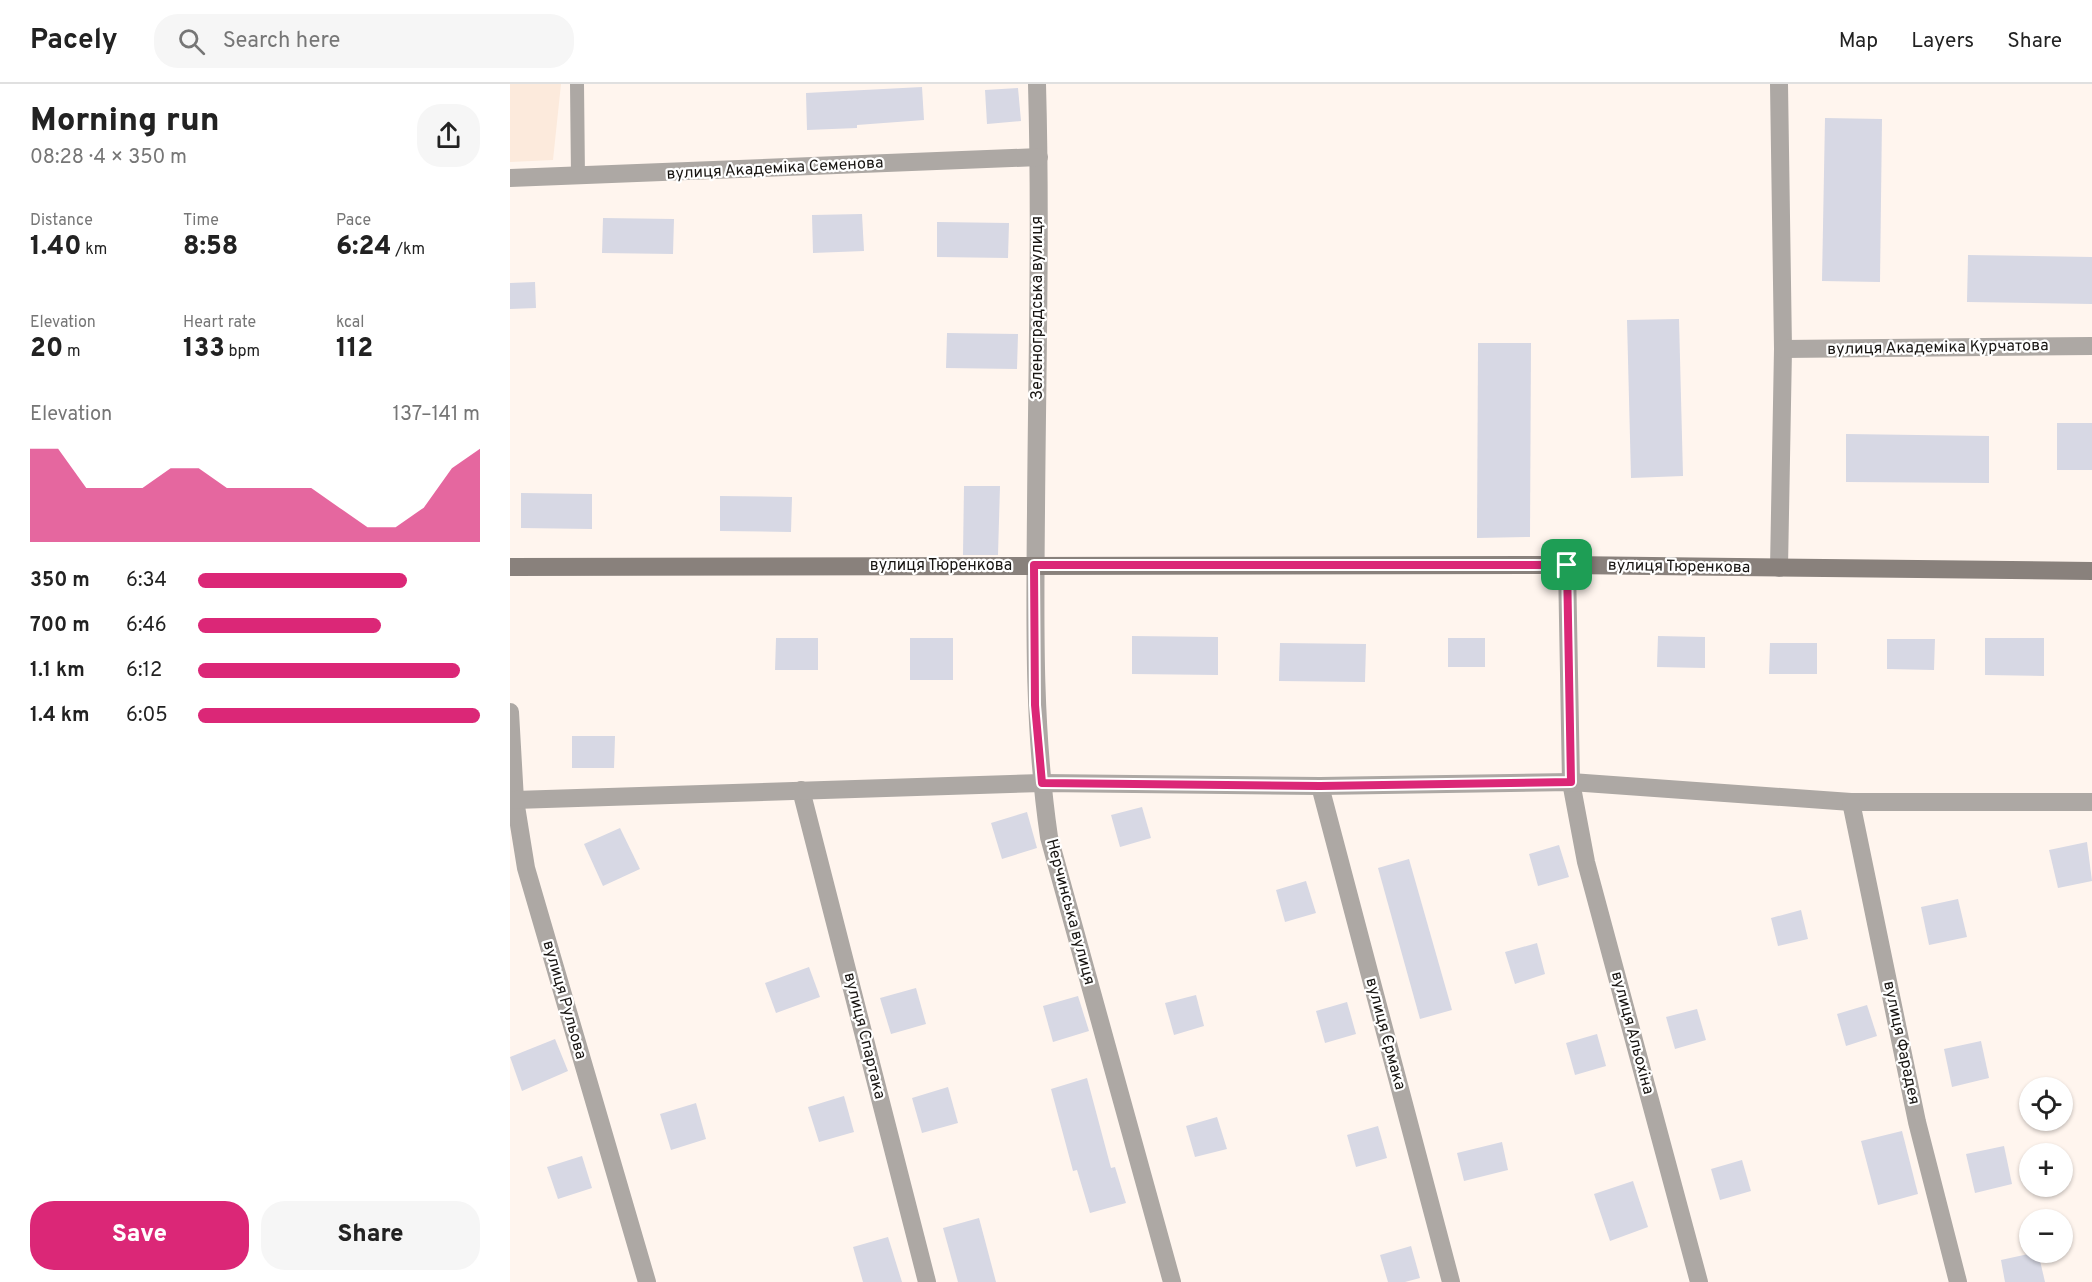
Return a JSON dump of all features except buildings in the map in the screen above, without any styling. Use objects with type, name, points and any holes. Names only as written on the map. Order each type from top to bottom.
[{"type":"street","name":"Зеленоградська вулиця","points":[[1036,532],[1039,157],[1037,84]]},
{"type":"street","points":[[1779,84],[1783,349],[1779,568]]},
{"type":"street","name":"вулиця Академіка Семенова","points":[[510,178],[1039,157]]},
{"type":"street","name":"вулиця Академіка Курчатова","points":[[1783,349],[2092,346]]},
{"type":"street","name":"Нерчинська вулиця","points":[[1036,532],[1034,565],[1035,705],[1049,837],[1172,1282]]},
{"type":"street","name":"вулиця Тюренкова","points":[[510,567],[1567,565],[2092,571]]},
{"type":"street","name":"вулиця Альохіна","points":[[1567,565],[1571,782],[1586,862],[1699,1282]]},
{"type":"street","name":"вулиця Рульова","points":[[510,712],[515,800],[532,890],[647,1282]]},
{"type":"street","points":[[515,800],[1042,783],[1320,786],[1571,782],[1851,802],[2092,802]]},
{"type":"street","name":"вулиця Єрмака","points":[[1320,786],[1450,1282]]},
{"type":"street","name":"вулиця Спартака","points":[[801,790],[927,1282]]},
{"type":"street","name":"вулиця Фарадея","points":[[1851,802],[1917,1122],[1958,1282]]},
{"type":"lane","points":[[577,84],[578,177]]},
{"type":"shaded area","points":[[510,84],[561,84],[553,160],[510,162]]},
{"type":"route","points":[[1034,565],[1567,565],[1571,782],[1320,786],[1042,783],[1035,705],[1034,565]]}]
